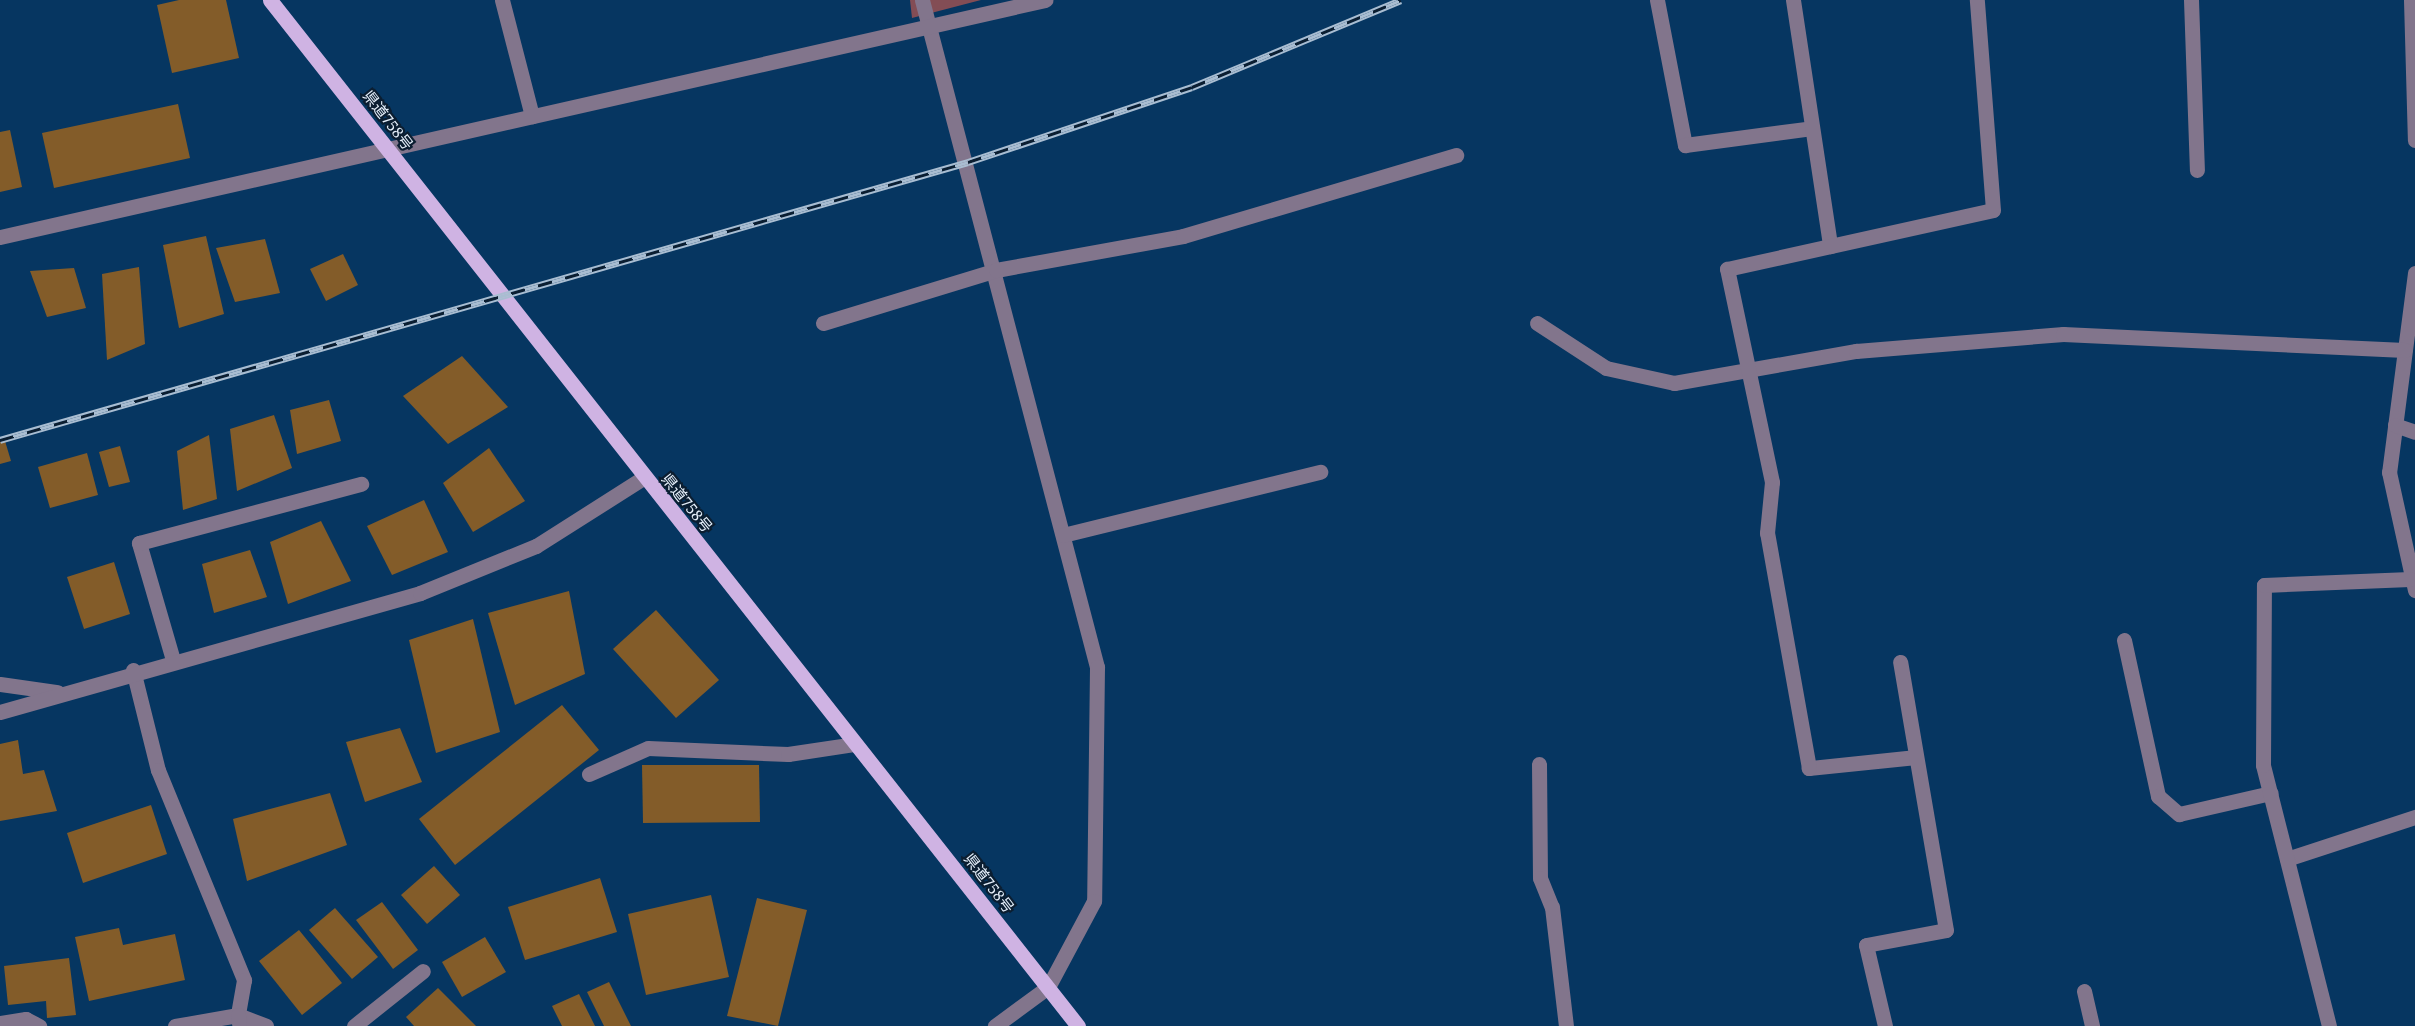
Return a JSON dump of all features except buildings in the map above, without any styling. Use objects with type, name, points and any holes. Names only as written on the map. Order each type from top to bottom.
[{"type":"main road","name":"県道758号","points":[[270,0],[644,478],[1078,1026]]},
{"type":"street","points":[[502,0],[532,116]]},
{"type":"street","points":[[922,0],[996,270],[1096,667],[1094,901],[1048,987],[995,1026]]},
{"type":"street","points":[[0,237],[1045,0]]},
{"type":"street","points":[[1657,0],[1685,145],[1812,128]]},
{"type":"street","points":[[1793,0],[1830,246]]},
{"type":"street","points":[[1916,757],[1809,768],[1767,533],[1772,482],[1727,269],[1993,210],[1977,0]]},
{"type":"street","points":[[2191,0],[2197,170]]},
{"type":"street","points":[[2411,0],[2415,140]]},
{"type":"street","points":[[823,323],[996,270],[1183,236],[1456,155]]},
{"type":"street","points":[[2329,1026],[2263,765],[2264,585],[2412,584],[2389,472],[2415,273]]},
{"type":"street","points":[[1537,323],[1606,368],[1674,383],[1856,351],[2063,334],[2405,350]]},
{"type":"street","points":[[2395,425],[2415,432]]},
{"type":"street","points":[[1063,535],[1320,472]]},
{"type":"street","points":[[0,712],[133,670],[420,593],[536,546],[644,478]]},
{"type":"street","points":[[173,660],[139,543],[361,484]]},
{"type":"street","points":[[2124,639],[2158,796],[2179,814],[2271,793]]},
{"type":"street","points":[[1886,1026],[1866,945],[1946,930],[1900,662]]},
{"type":"street","points":[[133,670],[158,770],[244,980],[239,1021]]},
{"type":"street","points":[[0,684],[60,693]]},
{"type":"street","points":[[589,774],[648,748],[788,754],[855,744]]},
{"type":"street","points":[[1539,764],[1540,878],[1552,907],[1566,1026]]},
{"type":"street","points":[[2287,859],[2415,817]]},
{"type":"street","points":[[354,1026],[423,970]]},
{"type":"street","points":[[2084,991],[2092,1026]]},
{"type":"street","points":[[0,1023],[26,1019],[39,1026]]},
{"type":"street","points":[[175,1026],[239,1021],[266,1026]]},
{"type":"shaded area","points":[[910,0],[981,0],[912,18]]},
{"type":"railway","points":[[0,440],[968,162],[1192,87],[1401,0]]}]
